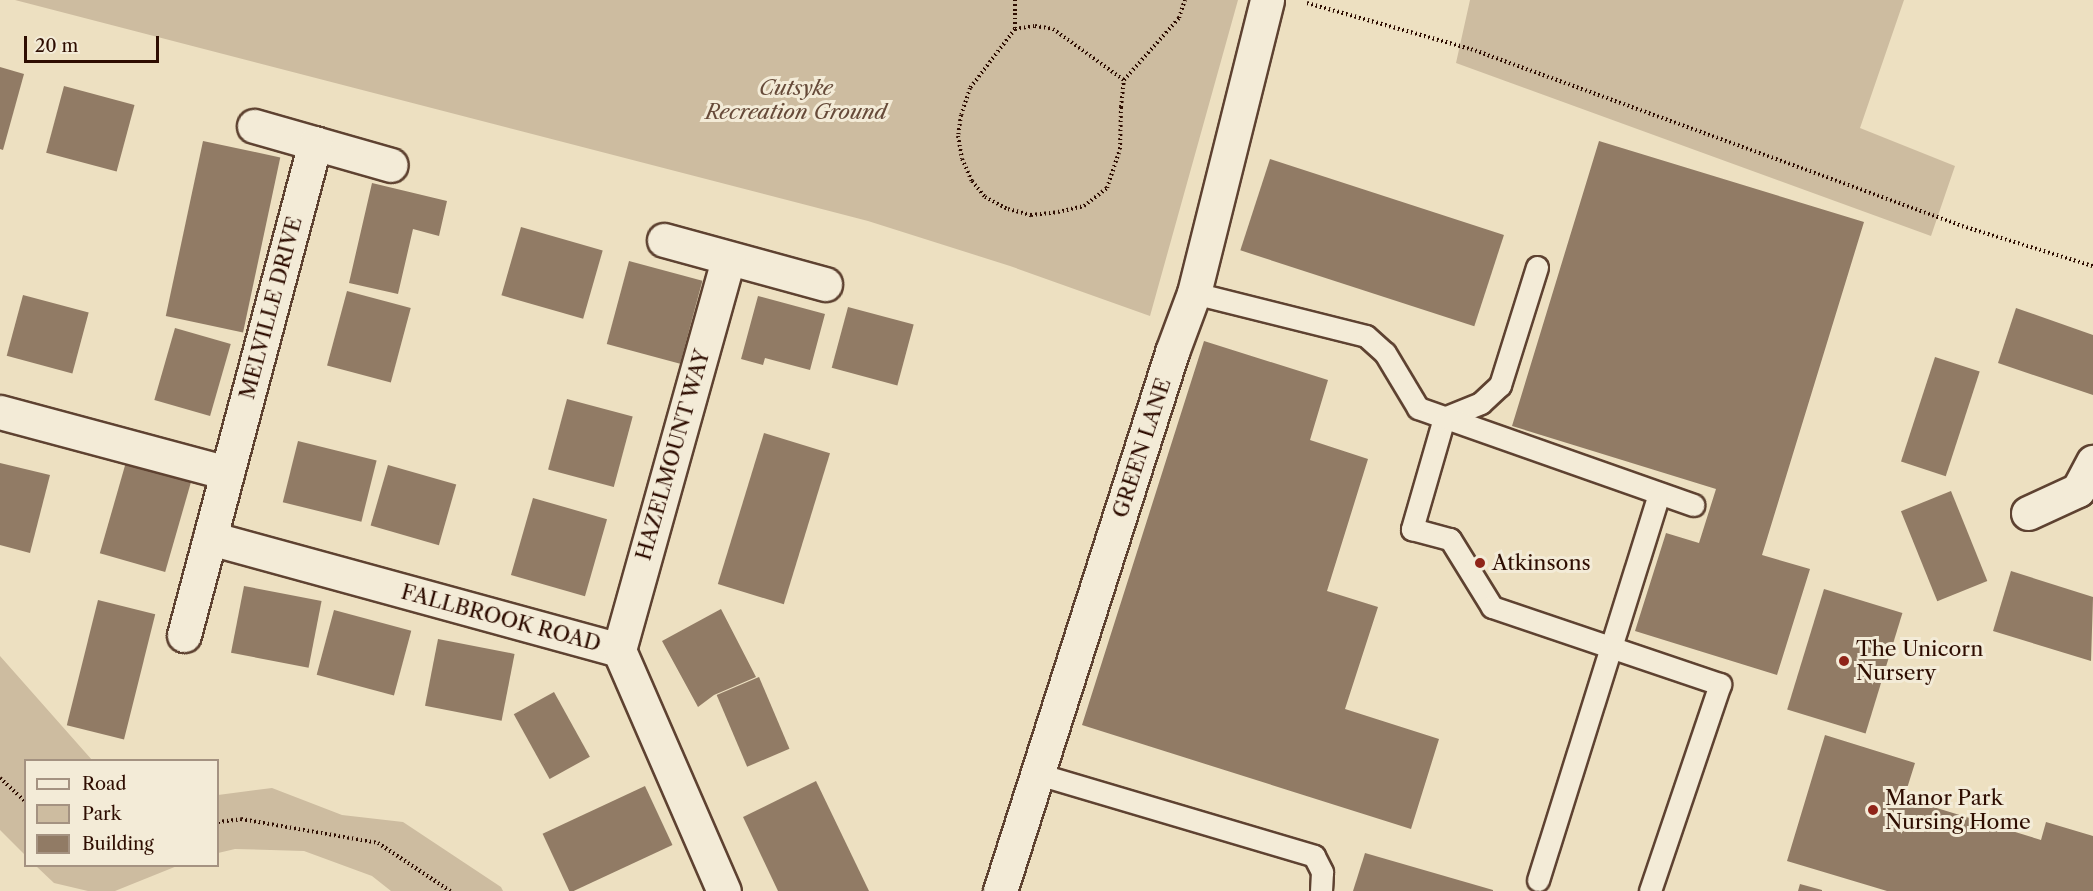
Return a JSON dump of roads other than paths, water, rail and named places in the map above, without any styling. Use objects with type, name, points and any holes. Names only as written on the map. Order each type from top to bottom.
[{"type":"street","name":"GREEN LANE","points":[[1000,891],[1172,352],[1194,293],[1267,0]]},
{"type":"street","points":[[254,126],[391,165]]},
{"type":"street","name":"MELVILLE DRIVE","points":[[227,473],[315,143]]},
{"type":"street","points":[[664,240],[825,284]]},
{"type":"street","name":"HAZELMOUNT WAY","points":[[619,650],[728,259]]},
{"type":"street","points":[[0,412],[227,473],[184,635]]},
{"type":"street","points":[[2028,513],[2088,486]]},
{"type":"street","name":"FALLBROOK ROAD","points":[[210,538],[619,650],[714,888]]},
{"type":"lane","points":[[1444,418],[1481,403],[1500,385],[1537,267]]},
{"type":"lane","points":[[1194,293],[1366,336],[1385,352],[1418,408],[1693,505]]},
{"type":"lane","points":[[1444,418],[1412,529],[1450,539],[1492,607],[1720,684],[1650,891]]},
{"type":"lane","points":[[1538,880],[1659,493]]},
{"type":"lane","points":[[1038,774],[1314,856],[1322,872],[1322,891]]},
{"type":"place","name":"Atkinsons","points":[[1480,563]]},
{"type":"place","name":"The Unicorn Nursery","points":[[1844,661]]},
{"type":"place","name":"Manor Park Nursing Home","points":[[1873,810]]},
{"type":"park label","name":"Cutsyke Recreation Ground","points":[[796,100]]}]
